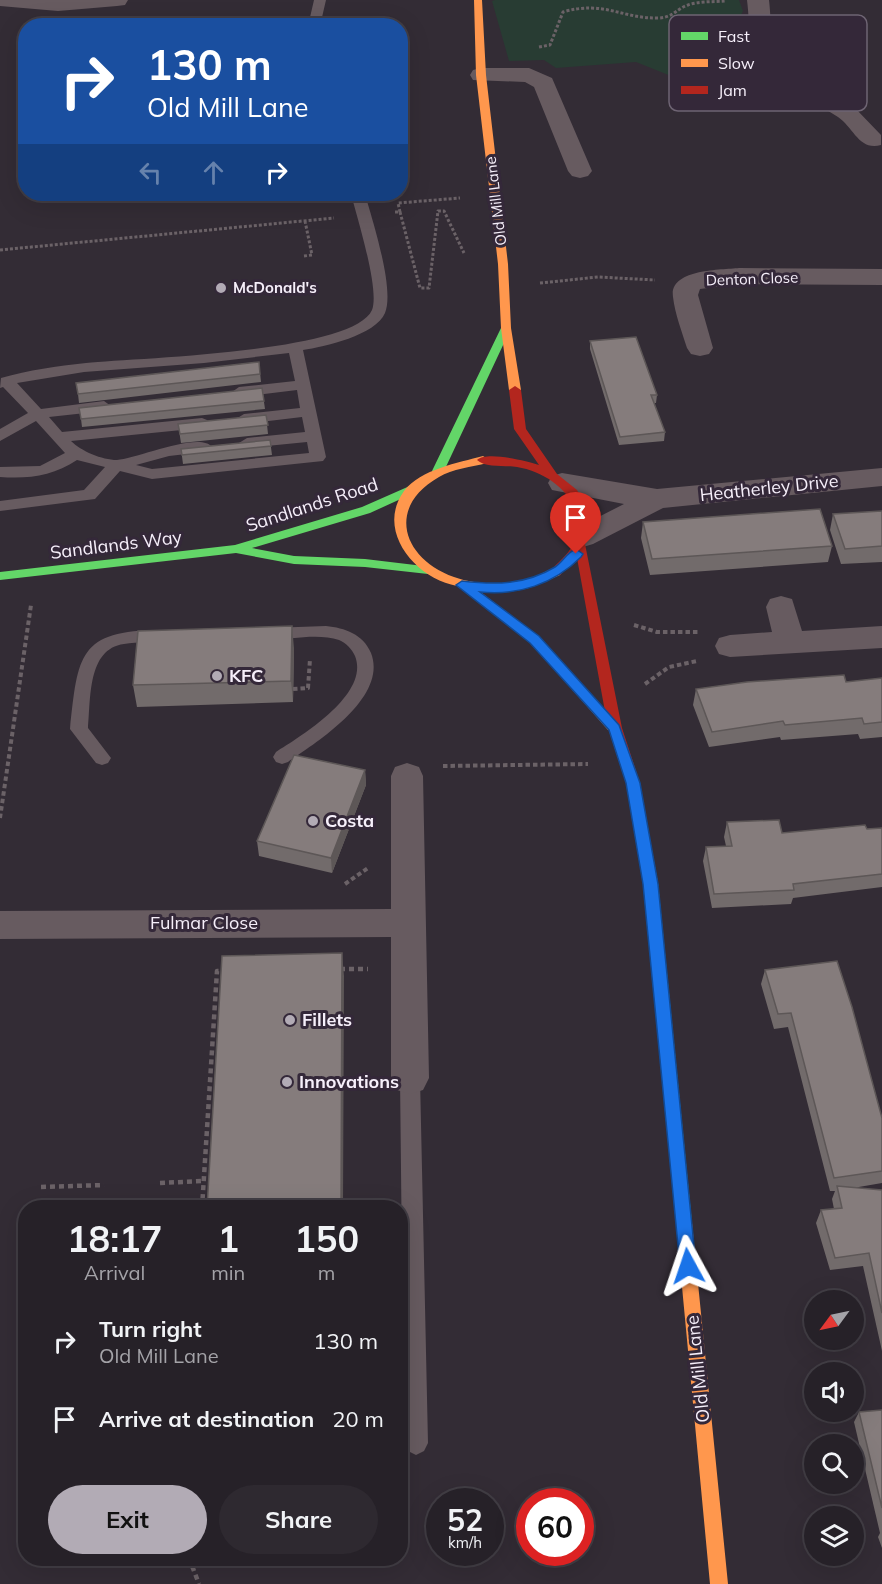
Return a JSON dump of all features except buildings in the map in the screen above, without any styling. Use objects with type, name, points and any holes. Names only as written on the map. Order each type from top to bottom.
[{"type":"main road","name":"Old Mill Lane","points":[[462,585],[489,588],[516,587],[541,580],[562,569],[582,542],[586,525],[578,499],[557,479],[520,429],[506,328],[503,264],[480,67],[478,0]]},
{"type":"main road","name":"Old Mill Lane","points":[[438,471],[506,328]]},
{"type":"main road","name":"Old Mill Lane","points":[[557,479],[531,466],[508,461],[475,461],[438,471],[412,489],[400,509],[398,531],[408,552],[428,570],[462,585],[535,640],[615,728]]},
{"type":"main road","name":"Sandlands Road","points":[[235,549],[366,510],[412,489]]},
{"type":"main road","name":"Old Mill Lane","points":[[582,542],[615,728],[633,783],[651,884],[719,1584]]},
{"type":"main road","name":"Sandlands Road","points":[[235,549],[294,561],[365,563],[428,570]]},
{"type":"main road","name":"Sandlands Way","points":[[0,576],[235,549]]},
{"type":"street","points":[[0,0],[32,5],[88,4],[117,0]]},
{"type":"street","points":[[758,0],[760,15]]},
{"type":"street","points":[[480,67],[529,75],[544,83],[568,159]]},
{"type":"street","points":[[843,111],[873,140]]},
{"type":"street","name":"Denton Close","points":[[700,348],[685,295],[689,284],[704,279],[739,276],[882,277]]},
{"type":"street","name":"Heatherley Drive","points":[[557,479],[657,499],[882,477]]},
{"type":"street","name":"Heatherley Drive","points":[[582,542],[657,499]]},
{"type":"street","points":[[781,607],[790,643]]},
{"type":"street","points":[[724,646],[882,638]]},
{"type":"street","points":[[406,776],[410,1078]]},
{"type":"street","name":"Fulmar Close","points":[[0,926],[408,923]]},
{"type":"lane","points":[[316,18],[320,0]]},
{"type":"lane","points":[[3,382],[44,372],[295,348],[347,336],[367,327],[378,312],[381,287],[360,201]]},
{"type":"lane","points":[[3,382],[75,454],[152,474],[318,457],[295,348]]},
{"type":"lane","points":[[222,394],[303,385]]},
{"type":"lane","points":[[0,436],[37,414],[118,405]]},
{"type":"lane","points":[[58,437],[308,412]]},
{"type":"lane","points":[[0,506],[89,495],[116,465],[169,451],[314,436]]},
{"type":"lane","points":[[0,472],[23,474],[55,468],[75,454]]},
{"type":"lane","points":[[257,634],[336,633],[355,641],[365,655],[366,676],[353,699],[314,737],[282,757]]},
{"type":"lane","points":[[102,758],[79,729],[86,672],[93,654],[105,643],[132,637],[177,636]]},
{"type":"lane","points":[[410,1078],[416,1443]]},
{"type":"path","points":[[672,15],[687,5],[734,0]]},
{"type":"path","points":[[480,67],[550,45],[563,12],[576,7],[593,5],[657,18],[669,16]]},
{"type":"path","points":[[466,257],[444,211],[438,211],[429,288],[420,288],[398,203],[495,195]]},
{"type":"path","points":[[0,250],[400,212]]},
{"type":"path","points":[[304,256],[312,255],[305,221]]},
{"type":"path","points":[[537,284],[556,279],[633,277],[689,284]]},
{"type":"path","points":[[0,818],[32,599]]},
{"type":"path","points":[[627,621],[657,632],[712,632],[724,646],[721,654],[669,668],[652,678],[638,691]]},
{"type":"path","points":[[293,689],[308,688],[311,655]]},
{"type":"path","points":[[334,969],[369,969]]},
{"type":"path","points":[[202,1200],[216,971],[228,971]]},
{"type":"path","points":[[160,1183],[203,1181]]},
{"type":"path","points":[[41,1187],[104,1185]]},
{"type":"path","points":[[192,1566],[199,1584]]},
{"type":"green space","points":[[739,0],[743,11],[741,15],[669,15],[669,75],[636,62],[556,68],[544,60],[509,61],[492,1]]},
{"type":"traffic: fast","points":[[438,471],[506,328]]},
{"type":"traffic: fast","points":[[0,576],[235,549],[366,510],[412,489]]},
{"type":"traffic: fast","points":[[240,550],[294,560],[365,563],[428,570]]},
{"type":"traffic: fast","points":[[640,823],[651,883],[684,1223]]},
{"type":"traffic: slow","points":[[478,0],[481,75],[503,264],[506,328],[515,390]]},
{"type":"traffic: slow","points":[[483,460],[436,473],[409,493],[399,518],[404,542],[422,565],[451,581],[488,588],[532,583],[556,572]]},
{"type":"traffic: slow","points":[[462,585],[535,640],[613,727]]},
{"type":"traffic: slow","points":[[684,1223],[719,1584]]},
{"type":"traffic: jam","points":[[515,390],[520,429],[552,475]]},
{"type":"traffic: jam","points":[[483,460],[531,466],[546,472],[573,493],[584,519],[583,533],[578,547],[569,560],[556,572]]},
{"type":"traffic: jam","points":[[581,547],[615,728],[633,783],[640,823]]},
{"type":"place","name":"McDonald's","points":[[221,288]]},
{"type":"place","name":"KFC","points":[[217,676]]},
{"type":"place","name":"Costa","points":[[313,821]]},
{"type":"place","name":"Fillets","points":[[290,1020]]},
{"type":"place","name":"Innovations","points":[[287,1082]]},
{"type":"route","points":[[576,554],[562,569],[541,580],[516,587],[489,588],[462,585],[535,640],[615,728],[633,783],[651,884],[688,1266]]}]
